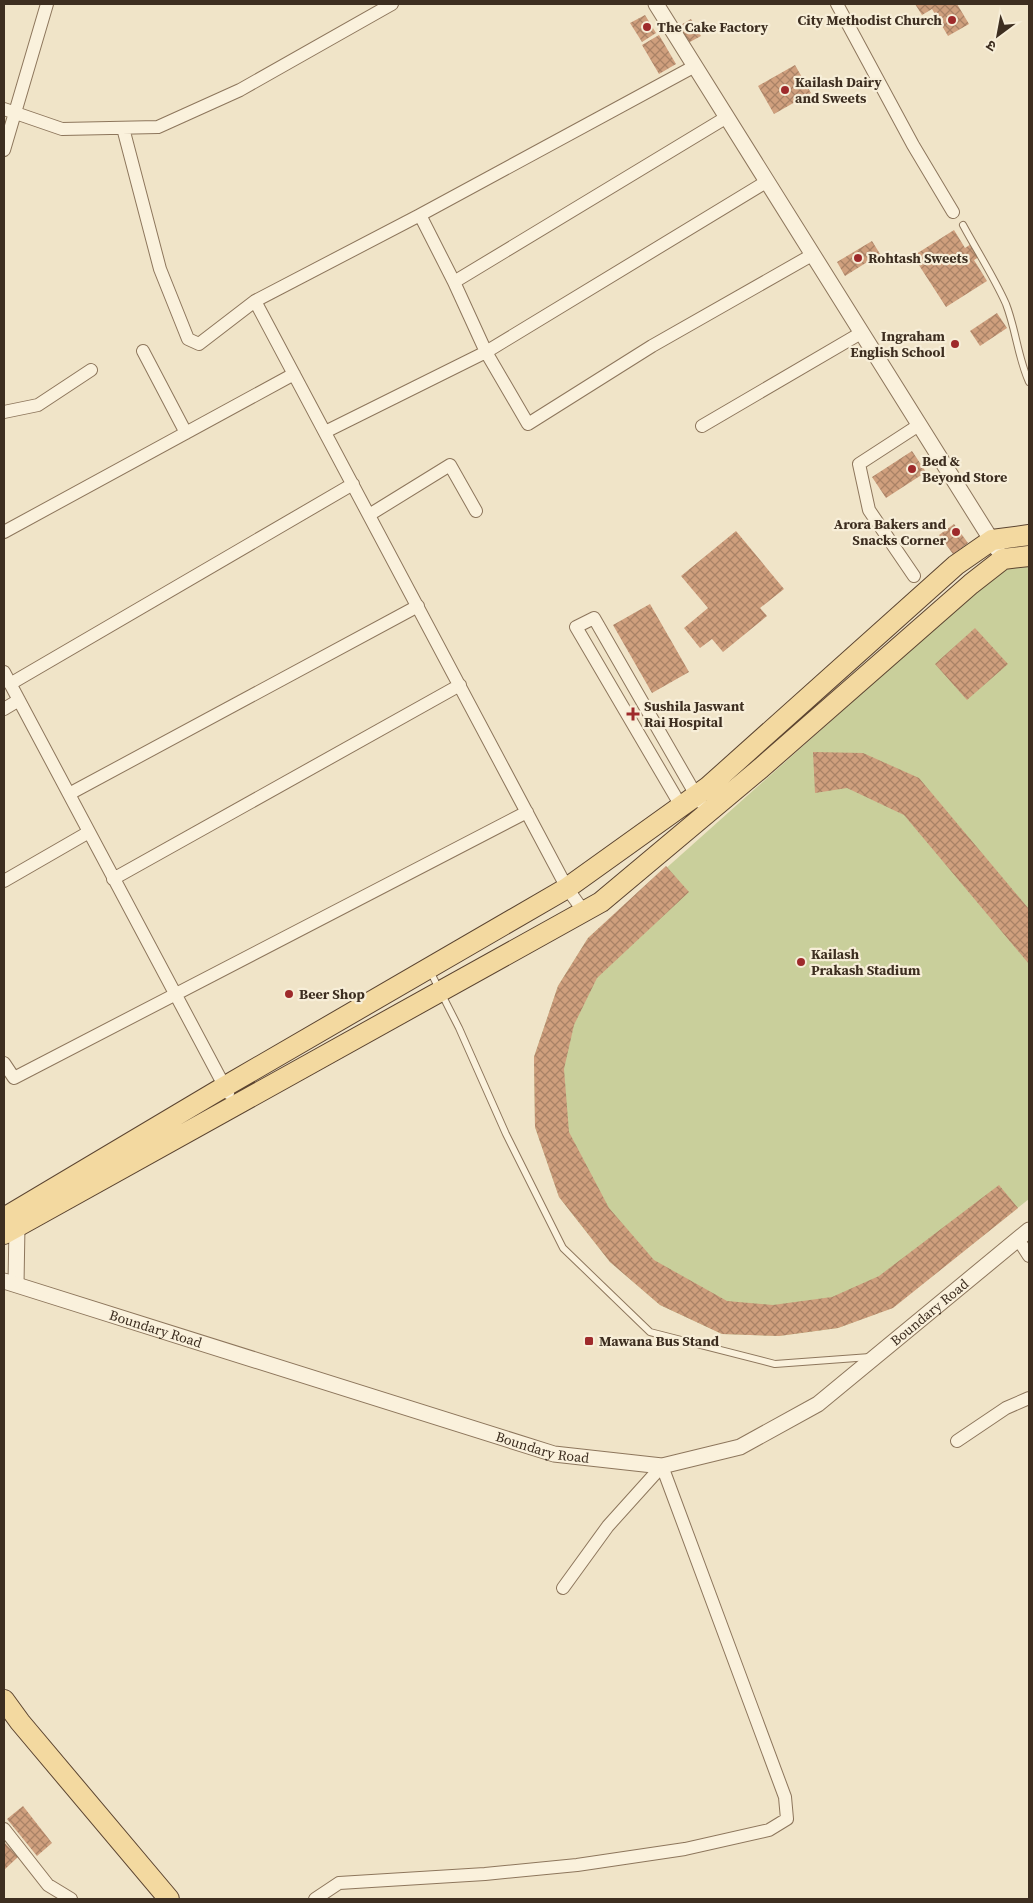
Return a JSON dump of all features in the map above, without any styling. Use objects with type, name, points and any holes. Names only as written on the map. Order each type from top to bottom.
[{"type":"main road","points":[[9,1223],[224,1087],[568,888],[716,780],[956,565],[992,540],[1029,535]]},
{"type":"main road","points":[[9,1223],[235,1107],[601,902],[708,813],[971,584],[1004,559],[1029,556]]},
{"type":"main road","points":[[874,638],[890,655]]},
{"type":"main road","points":[[4,1700],[169,1899]]},
{"type":"street","points":[[4,150],[9,111],[48,4]]},
{"type":"street","points":[[9,111],[62,129],[158,127],[240,90],[392,4]]},
{"type":"street","points":[[656,4],[1004,559]]},
{"type":"street","points":[[837,4],[913,145],[953,212]]},
{"type":"street","points":[[123,128],[160,269],[188,338],[199,344],[256,301],[420,215],[695,66]]},
{"type":"street","points":[[454,282],[727,117]]},
{"type":"street","points":[[325,432],[486,352],[766,182]]},
{"type":"street","points":[[420,215],[454,282],[486,352],[528,424],[652,346],[812,255]]},
{"type":"street","points":[[256,301],[527,812],[568,888],[584,912]]},
{"type":"street","points":[[702,426],[861,333]]},
{"type":"street","points":[[143,350],[186,433]]},
{"type":"street","points":[[4,412],[38,405],[91,370]]},
{"type":"street","points":[[4,532],[294,374]]},
{"type":"street","points":[[914,576],[869,510],[859,464],[919,425]]},
{"type":"street","points":[[369,515],[450,465],[476,511]]},
{"type":"street","points":[[10,684],[353,484]]},
{"type":"street","points":[[68,794],[418,606]]},
{"type":"street","points":[[688,801],[594,618],[576,627],[688,801],[708,813]]},
{"type":"street","points":[[4,672],[235,1107]]},
{"type":"street","points":[[113,878],[460,685]]},
{"type":"street","points":[[4,709],[19,700]]},
{"type":"street","points":[[4,1063],[14,1078],[527,812]]},
{"type":"street","points":[[4,881],[89,832]]},
{"type":"street","points":[[9,1223],[10,1283]]},
{"type":"street","points":[[1024,1234],[1029,1256]]},
{"type":"street","name":"Boundary Road","points":[[10,1283],[554,1454],[662,1466],[740,1447],[818,1404],[1024,1234]]},
{"type":"street","points":[[957,1441],[1006,1408],[1029,1398]]},
{"type":"street","points":[[316,1899],[339,1883],[485,1874],[577,1865],[685,1849],[769,1830],[788,1819],[785,1797],[662,1466],[608,1526],[563,1588]]},
{"type":"street","points":[[4,1829],[48,1885],[71,1899]]},
{"type":"lane","points":[[963,225],[1006,304],[1023,369],[1029,382]]},
{"type":"lane","points":[[428,968],[471,1053],[506,1134],[563,1248],[650,1332],[775,1364],[876,1357]]},
{"type":"green space","name":"Kailash Prakash Stadium","points":[[1029,559],[1029,1199],[892,1308],[838,1328],[779,1336],[722,1334],[660,1305],[610,1262],[559,1197],[535,1127],[534,1057],[558,986],[588,938],[999,571]]},
{"type":"building","name":"City Methodist Church","points":[[915,4],[957,4],[969,24],[948,36],[932,9],[922,15]]},
{"type":"building","points":[[645,15],[656,33],[642,42],[630,23]]},
{"type":"building","points":[[691,19],[701,36],[688,43],[679,26]]},
{"type":"building","points":[[659,35],[676,64],[659,74],[642,45]]},
{"type":"building","name":"Kailash Dairy and Sweets","points":[[795,65],[811,93],[774,114],[758,86]]},
{"type":"building","points":[[954,230],[965,248],[971,244],[979,257],[974,260],[987,281],[946,307],[913,256]]},
{"type":"building","name":"Rohtash Sweets","points":[[872,241],[880,254],[845,276],[837,262]]},
{"type":"building","points":[[997,313],[1007,328],[980,346],[970,331]]},
{"type":"building","points":[[912,451],[926,472],[886,498],[872,477]]},
{"type":"building","points":[[954,524],[968,543],[953,554],[939,535]]},
{"type":"building","points":[[736,531],[784,589],[760,608],[767,616],[723,652],[712,639],[700,648],[684,628],[708,608],[681,576]]},
{"type":"building","points":[[650,604],[689,672],[652,693],[613,625]]},
{"type":"building","points":[[975,628],[1008,664],[967,700],[935,664]]},
{"type":"building","points":[[813,752],[863,753],[919,778],[1029,909],[1029,964],[904,815],[847,788],[815,793]]},
{"type":"building","points":[[666,866],[689,892],[597,978],[574,1025],[564,1069],[569,1132],[609,1208],[654,1260],[727,1301],[773,1305],[832,1297],[879,1276],[999,1185],[1018,1208],[893,1308],[838,1328],[779,1336],[722,1334],[660,1305],[610,1262],[559,1197],[535,1127],[534,1057],[558,986],[588,938]]},
{"type":"building","points":[[23,1806],[52,1843],[37,1856],[7,1819]]},
{"type":"building","points":[[4,1842],[18,1857],[4,1870]]},
{"type":"place","name":"City Methodist Church","points":[[952,20]]},
{"type":"place","name":"The Cake Factory","points":[[647,27]]},
{"type":"place","name":"Kailash Dairy and Sweets","points":[[785,90]]},
{"type":"place","name":"Rohtash Sweets","points":[[858,258]]},
{"type":"place","name":"Ingraham English School","points":[[955,344]]},
{"type":"place","name":"Bed & Beyond Store","points":[[912,469]]},
{"type":"place","name":"Arora Bakers and Snacks Corner","points":[[956,532]]},
{"type":"place","name":"Sushila Jaswant Rai Hospital","points":[[633,714]]},
{"type":"place","name":"Kailash Prakash Stadium","points":[[801,962]]},
{"type":"place","name":"Beer Shop","points":[[289,994]]},
{"type":"place","name":"Mawana Bus Stand","points":[[589,1341]]}]
